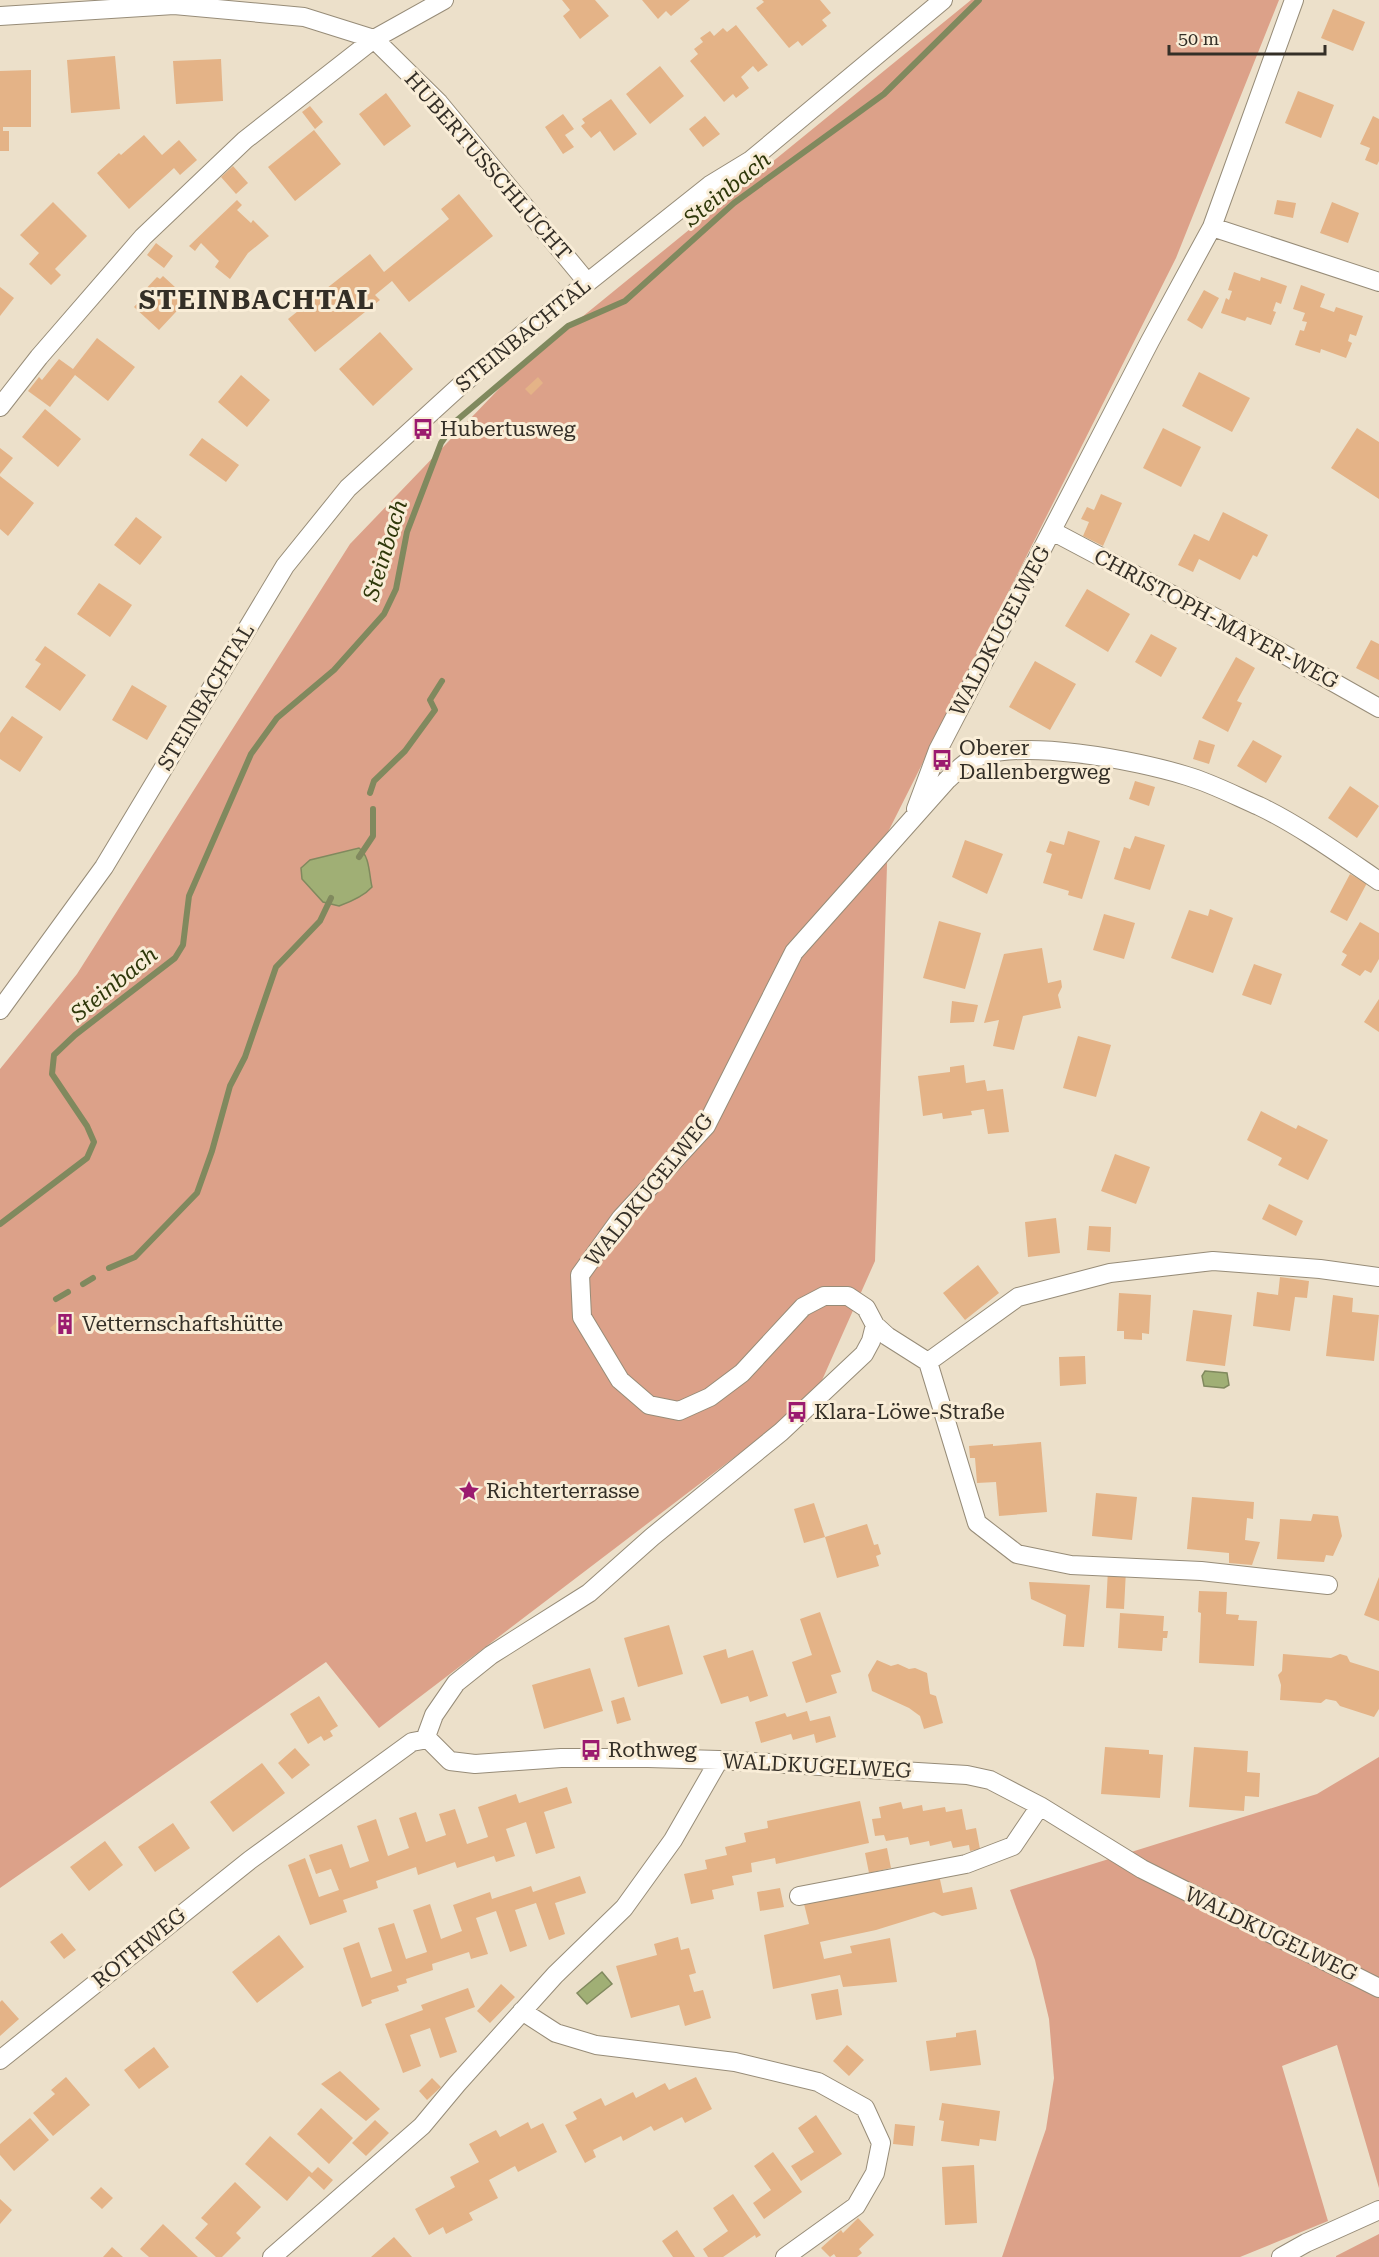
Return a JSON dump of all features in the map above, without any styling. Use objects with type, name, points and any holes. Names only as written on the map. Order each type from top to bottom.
[{"type":"street","points":[[0,407],[39,357],[143,237],[245,140],[374,39],[444,0]]},
{"type":"street","name":"STEINBACHTAL","points":[[0,1010],[104,867],[292,557],[348,488],[461,385],[710,185],[751,160],[943,0]]},
{"type":"street","name":"WALDKUGELWEG","points":[[876,1325],[866,1308],[848,1296],[824,1296],[803,1308],[742,1373],[710,1397],[679,1411],[649,1405],[620,1380],[582,1317],[580,1275],[621,1218],[706,1126],[794,952],[911,822],[938,750],[1150,341],[1212,227],[1294,0]]},
{"type":"street","name":"HUBERTUSSCHLUCHT","points":[[0,16],[174,5],[304,17],[374,39],[439,103],[587,282]]},
{"type":"street","points":[[1212,227],[1379,282]]},
{"type":"street","name":"CHRISTOPH-MAYER-WEG","points":[[1052,531],[1270,646],[1379,708]]},
{"type":"street","points":[[911,822],[946,780],[970,760],[994,752],[1049,751],[1111,758],[1188,776],[1261,807],[1379,881]]},
{"type":"street","points":[[928,1362],[1018,1297],[1110,1273],[1213,1261],[1320,1269],[1379,1277]]},
{"type":"street","points":[[428,1739],[427,1734],[434,1714],[456,1683],[491,1655],[589,1593],[652,1537],[781,1432],[864,1354],[876,1325],[887,1336],[928,1362],[977,1523],[1017,1554],[1071,1565],[1201,1571],[1328,1585]]},
{"type":"street","name":"WALDKUGELWEG","points":[[428,1739],[450,1761],[475,1764],[561,1758],[719,1760],[967,1775],[990,1780],[1040,1806],[1142,1869],[1379,1988]]},
{"type":"street","name":"ROTHWEG","points":[[0,2061],[250,1860],[411,1742],[428,1739]]},
{"type":"street","points":[[272,2257],[422,2126],[555,1974],[624,1908],[673,1840],[719,1760]]},
{"type":"street","points":[[799,1896],[966,1864],[1013,1846],[1040,1806]]},
{"type":"street","points":[[522,2012],[556,2033],[596,2045],[735,2062],[819,2082],[865,2108],[881,2144],[875,2173],[855,2206],[785,2257]]},
{"type":"street","points":[[1281,2257],[1304,2250],[1379,2210]]},
{"type":"shaded area","points":[[971,0],[1279,0],[1176,258],[888,832],[875,1261],[815,1396],[379,1728],[326,1662],[0,1888],[0,1069],[77,974],[350,544],[517,370]]},
{"type":"shaded area","points":[[359,848],[363,851],[367,861],[372,887],[361,896],[339,906],[323,902],[302,879],[301,868],[310,860]]},
{"type":"shaded area","points":[[1205,1371],[1227,1373],[1229,1385],[1224,1388],[1204,1386],[1202,1376]]},
{"type":"shaded area","points":[[1379,1757],[1379,2188],[1337,2045],[1282,2066],[1328,2221],[1240,2257],[1002,2257],[1046,2129],[1054,2078],[1049,2019],[1035,1960],[1010,1890],[1317,1794]]},
{"type":"shaded area","points":[[602,1972],[612,1984],[587,2004],[577,1993]]},
{"type":"shaded area","points":[[1379,2234],[1379,2257],[1336,2257],[1336,2256]]},
{"type":"building","points":[[562,0],[595,0],[609,16],[580,39],[563,16],[570,10]]},
{"type":"building","points":[[642,0],[690,0],[671,16],[666,11],[658,19]]},
{"type":"building","points":[[762,0],[820,0],[831,13],[822,20],[827,26],[802,46],[798,41],[789,48],[756,8],[764,2]]},
{"type":"building","points":[[1333,9],[1365,22],[1353,51],[1321,38]]},
{"type":"building","points":[[736,25],[768,65],[758,72],[753,66],[741,77],[749,88],[736,98],[733,94],[724,102],[690,61],[698,54],[694,49],[703,42],[700,38],[710,31],[714,36],[723,28],[727,32]]},
{"type":"building","points":[[115,56],[120,109],[71,113],[67,60]]},
{"type":"building","points":[[221,59],[223,101],[176,104],[173,61]]},
{"type":"building","points":[[660,66],[684,96],[650,124],[626,94]]},
{"type":"building","points":[[31,70],[31,127],[3,127],[3,131],[9,131],[9,151],[0,151],[0,71]]},
{"type":"building","points":[[1298,91],[1334,105],[1321,138],[1285,123]]},
{"type":"building","points":[[386,93],[411,126],[384,146],[359,114]]},
{"type":"building","points":[[611,99],[637,134],[614,151],[600,131],[591,138],[581,126],[585,123],[582,119]]},
{"type":"building","points":[[310,106],[323,122],[315,129],[302,112]]},
{"type":"building","points":[[563,114],[574,129],[565,135],[574,147],[563,154],[545,127]]},
{"type":"building","points":[[705,116],[720,134],[703,147],[689,129]]},
{"type":"building","points":[[1373,116],[1379,119],[1379,161],[1377,165],[1365,160],[1370,148],[1360,144]]},
{"type":"building","points":[[314,130],[341,164],[295,201],[268,167]]},
{"type":"building","points":[[144,135],[162,155],[179,140],[197,160],[180,175],[174,168],[129,209],[97,173]]},
{"type":"building","points":[[233,166],[248,183],[236,194],[221,177]]},
{"type":"building","points":[[459,194],[493,236],[409,302],[392,281],[375,295],[380,300],[315,352],[288,319],[370,254],[384,272],[449,219],[441,209]]},
{"type":"building","points":[[237,200],[242,205],[237,210],[251,223],[253,220],[269,236],[248,253],[230,279],[215,267],[219,261],[201,243],[195,251],[189,246]]},
{"type":"building","points":[[1277,200],[1296,203],[1293,218],[1274,214]]},
{"type":"building","points":[[53,202],[87,236],[55,269],[61,275],[51,285],[29,264],[39,253],[20,235]]},
{"type":"building","points":[[1332,202],[1359,213],[1348,243],[1320,233]]},
{"type":"building","points":[[156,243],[173,256],[164,268],[147,255]]},
{"type":"building","points":[[1234,272],[1260,281],[1261,277],[1287,286],[1281,304],[1276,302],[1273,311],[1276,312],[1271,325],[1247,317],[1245,321],[1221,313],[1226,298],[1229,300],[1232,291],[1228,290]]},
{"type":"building","points":[[163,276],[188,299],[159,330],[134,307],[145,295],[142,293],[157,277],[160,279]]},
{"type":"building","points":[[1301,285],[1325,294],[1320,307],[1334,312],[1336,307],[1363,316],[1356,336],[1350,334],[1348,341],[1352,343],[1346,358],[1321,349],[1320,353],[1295,345],[1300,330],[1304,331],[1307,322],[1302,321],[1305,313],[1293,309]]},
{"type":"building","points":[[0,287],[14,298],[0,316]]},
{"type":"building","points":[[1204,290],[1219,298],[1202,329],[1187,320]]},
{"type":"building","points":[[380,332],[413,369],[373,406],[339,369]]},
{"type":"building","points":[[97,338],[135,367],[108,401],[75,375],[50,407],[28,391],[39,377],[42,380],[59,359],[73,369]]},
{"type":"building","points":[[1199,372],[1250,398],[1232,432],[1182,406]]},
{"type":"building","points":[[241,375],[270,400],[247,427],[218,402]]},
{"type":"building","points":[[538,377],[543,383],[531,395],[525,389]]},
{"type":"building","points":[[45,409],[81,439],[58,467],[22,437]]},
{"type":"building","points":[[1163,428],[1201,447],[1181,487],[1143,468]]},
{"type":"building","points":[[1357,428],[1379,442],[1379,499],[1331,468]]},
{"type":"building","points":[[202,438],[239,465],[226,482],[189,455]]},
{"type":"building","points":[[0,448],[13,458],[0,474]]},
{"type":"building","points":[[0,476],[34,503],[8,536],[0,529]]},
{"type":"building","points":[[1101,494],[1122,503],[1103,546],[1083,536],[1089,522],[1081,519],[1087,507],[1094,510]]},
{"type":"building","points":[[1223,512],[1268,535],[1257,557],[1253,555],[1240,580],[1199,559],[1193,572],[1178,565],[1194,534],[1209,541]]},
{"type":"building","points":[[136,517],[162,537],[140,565],[114,545]]},
{"type":"building","points":[[99,583],[132,605],[110,637],[77,614]]},
{"type":"building","points":[[1087,589],[1130,614],[1108,652],[1065,626]]},
{"type":"building","points":[[1151,634],[1177,648],[1161,677],[1135,662]]},
{"type":"building","points":[[1371,640],[1379,644],[1379,680],[1356,668]]},
{"type":"building","points":[[45,646],[86,675],[60,711],[25,687],[41,664],[35,660]]},
{"type":"building","points":[[1236,657],[1255,668],[1237,701],[1242,703],[1228,732],[1202,718]]},
{"type":"building","points":[[1035,661],[1076,684],[1050,730],[1009,707]]},
{"type":"building","points":[[132,685],[167,706],[147,740],[112,720]]},
{"type":"building","points":[[12,716],[43,737],[20,772],[0,759],[0,733]]},
{"type":"building","points":[[1199,740],[1215,745],[1209,764],[1193,759]]},
{"type":"building","points":[[1253,740],[1282,756],[1266,783],[1237,766]]},
{"type":"building","points":[[1135,781],[1155,787],[1149,806],[1129,799]]},
{"type":"building","points":[[1350,786],[1379,806],[1357,838],[1328,818]]},
{"type":"building","points":[[1068,831],[1100,841],[1082,899],[1068,895],[1069,891],[1043,883],[1052,854],[1046,852],[1050,841],[1064,845]]},
{"type":"building","points":[[1135,836],[1165,845],[1150,890],[1114,879],[1124,847],[1130,849]]},
{"type":"building","points":[[965,840],[1003,854],[987,894],[952,877]]},
{"type":"building","points":[[1350,874],[1367,883],[1347,921],[1330,912]]},
{"type":"building","points":[[1210,909],[1233,918],[1213,973],[1171,958],[1189,910],[1208,916]]},
{"type":"building","points":[[1104,914],[1135,923],[1124,959],[1093,950]]},
{"type":"building","points":[[939,921],[981,933],[965,989],[923,978]]},
{"type":"building","points":[[1360,922],[1379,933],[1379,959],[1371,973],[1365,970],[1360,976],[1341,965],[1347,955],[1342,952]]},
{"type":"building","points":[[1042,948],[1048,983],[1061,980],[1062,987],[1058,995],[1061,1008],[1023,1016],[1014,1050],[993,1046],[999,1020],[984,1023],[1004,954]]},
{"type":"building","points":[[1254,964],[1282,974],[1271,1005],[1242,995]]},
{"type":"building","points":[[1379,999],[1379,1032],[1364,1022]]},
{"type":"building","points":[[952,1001],[978,1005],[974,1022],[950,1023]]},
{"type":"building","points":[[1078,1036],[1111,1045],[1096,1097],[1063,1088]]},
{"type":"building","points":[[964,1065],[966,1083],[985,1080],[987,1091],[1003,1089],[1009,1132],[988,1134],[984,1109],[971,1111],[972,1115],[943,1119],[942,1113],[923,1116],[918,1076],[950,1072],[950,1067]]},
{"type":"building","points":[[1261,1111],[1296,1129],[1298,1125],[1328,1140],[1308,1180],[1278,1165],[1282,1158],[1247,1140]]},
{"type":"building","points":[[1115,1154],[1150,1167],[1136,1204],[1101,1191]]},
{"type":"building","points":[[1269,1204],[1303,1221],[1296,1236],[1262,1219]]},
{"type":"building","points":[[1056,1218],[1060,1253],[1028,1257],[1025,1222]]},
{"type":"building","points":[[1089,1226],[1111,1227],[1110,1252],[1087,1250]]},
{"type":"building","points":[[978,1265],[999,1293],[965,1320],[943,1293]]},
{"type":"building","points":[[1280,1277],[1309,1281],[1307,1298],[1295,1297],[1290,1331],[1253,1326],[1257,1292],[1278,1295]]},
{"type":"building","points":[[1119,1293],[1151,1295],[1149,1334],[1142,1333],[1142,1340],[1124,1339],[1124,1331],[1117,1331]]},
{"type":"building","points":[[1333,1295],[1353,1298],[1352,1312],[1379,1315],[1374,1361],[1326,1356]]},
{"type":"building","name":"Vetternschaftshütte","points":[[70,1310],[79,1319],[59,1338],[50,1328]]},
{"type":"building","points":[[1193,1310],[1232,1315],[1225,1366],[1186,1361]]},
{"type":"building","points":[[1085,1356],[1086,1384],[1060,1386],[1059,1357]]},
{"type":"building","points":[[1041,1442],[1047,1512],[999,1516],[996,1482],[977,1483],[975,1458],[970,1458],[969,1446]]},
{"type":"building","points":[[1096,1493],[1137,1497],[1132,1540],[1092,1536]]},
{"type":"building","points":[[1192,1497],[1254,1502],[1253,1519],[1247,1518],[1245,1540],[1260,1542],[1252,1565],[1229,1563],[1229,1553],[1187,1549]]},
{"type":"building","points":[[814,1503],[825,1537],[804,1543],[794,1509]]},
{"type":"building","points":[[1313,1514],[1338,1516],[1342,1536],[1333,1556],[1326,1555],[1324,1562],[1277,1559],[1280,1519],[1311,1521]]},
{"type":"building","points":[[867,1524],[874,1545],[878,1544],[881,1554],[876,1556],[879,1566],[837,1578],[825,1537]]},
{"type":"building","points":[[1108,1569],[1126,1570],[1124,1609],[1106,1608]]},
{"type":"building","points":[[1379,1577],[1379,1621],[1364,1615]]},
{"type":"building","points":[[1029,1582],[1090,1585],[1084,1647],[1063,1646],[1066,1615],[1031,1599]]},
{"type":"building","points":[[1199,1591],[1227,1592],[1226,1614],[1239,1615],[1238,1620],[1257,1621],[1254,1666],[1199,1663],[1201,1613],[1198,1612]]},
{"type":"building","points":[[820,1612],[841,1672],[831,1675],[837,1693],[806,1703],[792,1662],[812,1655],[800,1619]]},
{"type":"building","points":[[1120,1613],[1164,1616],[1163,1631],[1168,1631],[1167,1638],[1163,1638],[1162,1651],[1118,1648]]},
{"type":"building","points":[[669,1625],[683,1674],[638,1687],[624,1638]]},
{"type":"building","points":[[726,1649],[728,1658],[753,1650],[768,1696],[750,1702],[748,1696],[721,1704],[703,1656]]},
{"type":"building","points":[[1283,1654],[1331,1658],[1340,1654],[1347,1656],[1350,1662],[1379,1671],[1379,1709],[1374,1717],[1326,1699],[1321,1703],[1280,1700],[1281,1685],[1278,1675],[1282,1671]]},
{"type":"building","points":[[877,1660],[891,1666],[898,1664],[927,1673],[930,1694],[936,1696],[943,1723],[924,1729],[920,1716],[909,1708],[872,1691],[868,1675]]},
{"type":"building","points":[[590,1668],[603,1711],[544,1729],[532,1685]]},
{"type":"building","points":[[319,1696],[338,1726],[330,1731],[333,1736],[324,1741],[321,1736],[308,1744],[290,1714]]},
{"type":"building","points":[[624,1697],[631,1720],[617,1724],[611,1701]]},
{"type":"building","points":[[807,1711],[810,1721],[830,1716],[836,1737],[816,1743],[814,1734],[793,1740],[791,1734],[761,1743],[755,1722],[785,1713],[787,1717]]},
{"type":"building","points":[[1105,1747],[1149,1750],[1149,1754],[1163,1755],[1160,1798],[1101,1794]]},
{"type":"building","points":[[1194,1747],[1248,1751],[1247,1772],[1260,1773],[1259,1797],[1245,1796],[1244,1811],[1189,1807]]},
{"type":"building","points":[[295,1748],[310,1765],[292,1779],[278,1763]]},
{"type":"building","points":[[262,1763],[285,1793],[233,1832],[210,1802]]},
{"type":"building","points":[[567,1787],[572,1803],[544,1812],[555,1848],[536,1854],[526,1822],[506,1829],[515,1856],[496,1862],[494,1856],[457,1868],[455,1862],[418,1875],[416,1867],[376,1881],[378,1888],[343,1900],[347,1912],[310,1925],[288,1865],[305,1858],[319,1897],[339,1890],[331,1869],[316,1874],[309,1855],[342,1844],[350,1868],[369,1861],[357,1826],[376,1819],[388,1856],[409,1848],[399,1818],[416,1812],[426,1842],[446,1835],[439,1814],[455,1809],[467,1844],[488,1837],[478,1807],[516,1794],[519,1803]]},
{"type":"building","points":[[860,1801],[869,1843],[776,1864],[775,1858],[751,1863],[752,1872],[732,1876],[734,1885],[712,1890],[714,1899],[691,1904],[684,1874],[707,1869],[705,1860],[727,1855],[725,1847],[746,1842],[744,1833],[768,1828],[767,1821]]},
{"type":"building","points":[[901,1802],[903,1809],[922,1805],[923,1811],[945,1807],[946,1812],[962,1809],[966,1830],[976,1828],[980,1849],[970,1851],[969,1845],[953,1848],[951,1841],[930,1846],[929,1841],[910,1845],[908,1837],[886,1841],[884,1835],[875,1836],[872,1819],[881,1818],[879,1807]]},
{"type":"building","points":[[173,1823],[190,1848],[155,1872],[138,1847]]},
{"type":"building","points":[[105,1841],[123,1865],[89,1891],[70,1867]]},
{"type":"building","points":[[887,1848],[891,1868],[869,1873],[865,1853]]},
{"type":"building","points":[[939,1875],[943,1893],[972,1887],[977,1909],[942,1916],[934,1912],[876,1930],[820,1942],[824,1959],[852,1953],[850,1946],[890,1938],[897,1982],[843,1987],[840,1975],[773,1989],[764,1935],[809,1924],[804,1904]]},
{"type":"building","points":[[580,1876],[586,1893],[555,1903],[565,1934],[549,1940],[536,1903],[515,1910],[527,1946],[510,1952],[496,1911],[476,1918],[488,1954],[471,1959],[469,1952],[432,1964],[433,1970],[406,1979],[407,1983],[397,1986],[399,1991],[371,2000],[372,2003],[362,2007],[343,1948],[359,1942],[371,1978],[392,1971],[378,1928],[394,1923],[406,1959],[427,1952],[413,1910],[430,1904],[441,1939],[462,1931],[453,1905],[490,1892],[492,1899],[531,1886],[533,1892]]},
{"type":"building","points":[[780,1888],[784,1907],[760,1911],[757,1892]]},
{"type":"building","points":[[62,1933],[76,1950],[64,1959],[50,1942]]},
{"type":"building","points":[[279,1935],[304,1967],[257,2003],[232,1972]]},
{"type":"building","points":[[678,1937],[681,1950],[689,1948],[696,1973],[689,1975],[694,1992],[703,1990],[711,2018],[685,2026],[679,2005],[631,2018],[616,1966],[657,1955],[654,1944]]},
{"type":"building","points":[[501,1984],[515,1997],[490,2023],[477,2011]]},
{"type":"building","points":[[468,1988],[475,2007],[445,2018],[457,2052],[440,2058],[430,2028],[410,2035],[421,2066],[403,2073],[385,2024],[423,2010],[421,2005]]},
{"type":"building","points":[[838,1989],[842,2015],[816,2020],[811,1994]]},
{"type":"building","points":[[2,2000],[19,2019],[0,2036],[0,2002]]},
{"type":"building","points":[[976,2030],[981,2065],[930,2071],[926,2041],[956,2037],[956,2033]]},
{"type":"building","points":[[847,2045],[864,2060],[849,2076],[833,2061]]},
{"type":"building","points":[[154,2047],[169,2067],[139,2089],[124,2070]]},
{"type":"building","points":[[340,2071],[380,2109],[366,2121],[321,2084]]},
{"type":"building","points":[[66,2077],[90,2105],[53,2136],[33,2113],[55,2094],[51,2090]]},
{"type":"building","points":[[696,2077],[712,2109],[685,2123],[682,2117],[654,2131],[651,2126],[623,2141],[621,2136],[593,2150],[596,2157],[585,2163],[565,2125],[577,2119],[573,2112],[601,2098],[605,2106],[633,2092],[636,2098],[665,2083],[669,2090]]},
{"type":"building","points":[[432,2078],[441,2087],[427,2100],[419,2091]]},
{"type":"building","points":[[942,2103],[1000,2111],[996,2141],[980,2139],[979,2146],[941,2141],[944,2121],[939,2120]]},
{"type":"building","points":[[321,2108],[353,2138],[329,2164],[297,2134]]},
{"type":"building","points":[[816,2115],[842,2154],[801,2181],[791,2166],[814,2152],[798,2128]]},
{"type":"building","points":[[30,2118],[49,2140],[14,2171],[0,2155],[0,2144]]},
{"type":"building","points":[[375,2120],[389,2133],[366,2156],[352,2143]]},
{"type":"building","points":[[528,2122],[531,2129],[543,2123],[557,2152],[518,2172],[515,2166],[489,2180],[498,2198],[469,2213],[473,2220],[446,2234],[443,2227],[429,2235],[415,2209],[455,2187],[450,2177],[479,2162],[469,2144],[496,2130],[500,2137]]},
{"type":"building","points":[[895,2124],[915,2126],[913,2146],[893,2144]]},
{"type":"building","points":[[270,2136],[312,2173],[318,2167],[333,2180],[324,2190],[309,2176],[287,2201],[245,2164]]},
{"type":"building","points":[[773,2152],[802,2192],[764,2219],[753,2203],[771,2190],[754,2166]]},
{"type":"building","points":[[974,2165],[977,2223],[945,2225],[942,2167]]},
{"type":"building","points":[[235,2182],[261,2207],[236,2233],[241,2238],[222,2257],[216,2257],[195,2238],[208,2224],[201,2218]]},
{"type":"building","points":[[101,2187],[113,2198],[102,2209],[90,2198]]},
{"type":"building","points":[[733,2194],[761,2235],[756,2238],[755,2235],[723,2257],[708,2257],[703,2249],[728,2231],[713,2208]]},
{"type":"building","points":[[0,2199],[12,2210],[0,2224]]},
{"type":"building","points":[[858,2218],[874,2235],[859,2249],[862,2253],[857,2257],[836,2257],[834,2254],[830,2257],[821,2248],[841,2230],[843,2233]]},
{"type":"building","points":[[163,2224],[198,2257],[149,2257],[140,2249]]},
{"type":"building","points":[[677,2230],[695,2257],[673,2257],[662,2241]]},
{"type":"building","points":[[394,2237],[412,2257],[371,2257]]},
{"type":"building","points":[[112,2247],[123,2257],[103,2257]]},
{"type":"waterway","name":"Steinbach","points":[[0,1224],[87,1158],[94,1142],[87,1126],[52,1074],[54,1055],[75,1035],[175,958],[183,945],[189,896],[251,754],[277,718],[334,670],[384,614],[396,589],[407,532],[441,443],[456,421],[568,326],[625,301],[734,203],[884,94],[979,0]]},
{"type":"waterway","points":[[370,793],[374,781],[405,751],[435,710],[430,700],[442,681]]},
{"type":"waterway","points":[[359,857],[373,836],[373,809]]},
{"type":"waterway","points":[[109,1268],[135,1257],[197,1193],[212,1151],[230,1086],[245,1057],[276,967],[320,921],[331,898]]},
{"type":"waterway","points":[[83,1284],[93,1278]]},
{"type":"waterway","points":[[56,1299],[68,1292]]},
{"type":"place","name":"Hubertusweg","points":[[423,429]]},
{"type":"place","name":"Oberer Dallenbergweg","points":[[942,760]]},
{"type":"place","name":"Vetternschaftshütte","points":[[65,1324]]},
{"type":"place","name":"Klara-Löwe-Straße","points":[[797,1412]]},
{"type":"place","name":"Richterterrasse","points":[[469,1491]]},
{"type":"place","name":"Rothweg","points":[[591,1750]]},
{"type":"district","name":"STEINBACHTAL","points":[[257,300]]}]
